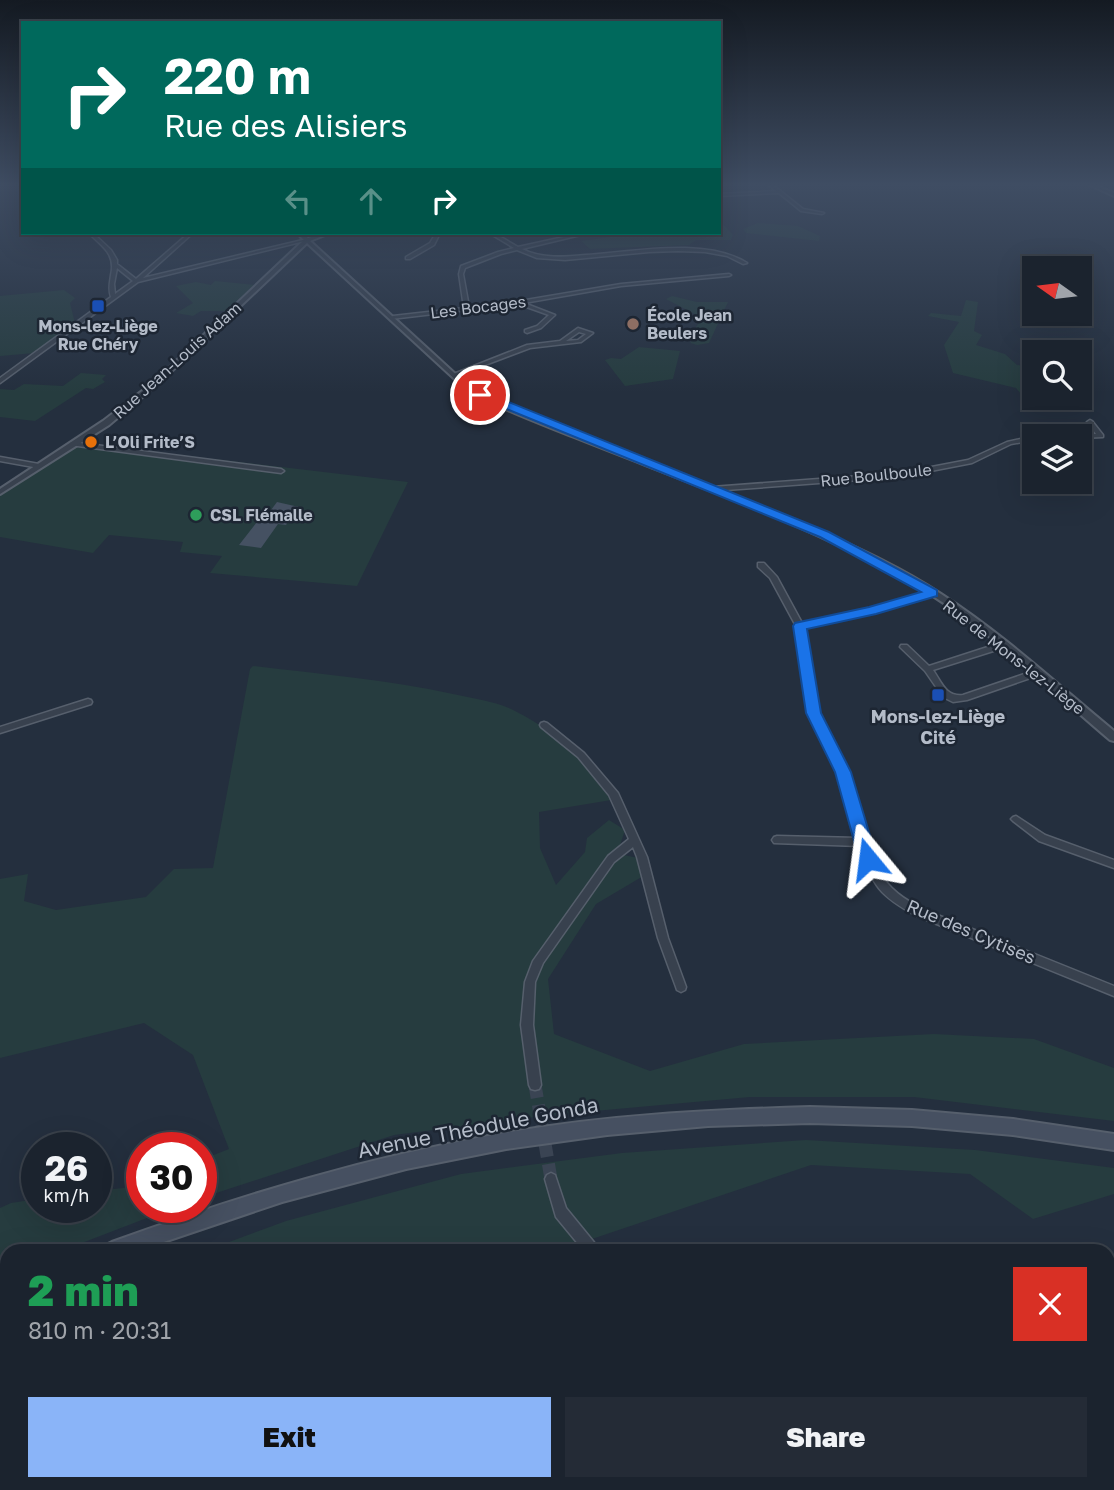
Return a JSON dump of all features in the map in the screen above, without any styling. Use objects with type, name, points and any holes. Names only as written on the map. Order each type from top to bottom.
[{"type":"main road","name":"Avenue Théodule Gonda","points":[[131,1244],[308,1185],[491,1144],[591,1127],[731,1116],[859,1115],[965,1121],[1114,1142]]},
{"type":"street","points":[[112,255],[116,265],[136,281]]},
{"type":"street","points":[[0,381],[136,281],[166,255]]},
{"type":"street","points":[[136,281],[246,255]]},
{"type":"street","name":"Rue Jean-Louis Adam","points":[[0,492],[106,423],[157,382],[292,255]]},
{"type":"street","name":"Rue de Mons-lez-Liège","points":[[323,255],[454,375],[480,395],[833,539],[932,593],[1003,645],[1114,737]]},
{"type":"street","points":[[408,258],[414,255]]},
{"type":"street","points":[[467,308],[461,274],[463,267],[497,255]]},
{"type":"street","points":[[533,255],[541,258],[609,255]]},
{"type":"street","points":[[732,255],[745,262]]},
{"type":"street","points":[[113,297],[110,290],[116,265]]},
{"type":"street","name":"Les Bocages","points":[[393,318],[621,285],[729,275]]},
{"type":"street","points":[[517,302],[552,315],[539,327],[527,331]]},
{"type":"street","points":[[454,375],[529,346],[562,341]]},
{"type":"street","points":[[1092,425],[1101,436],[1092,436]]},
{"type":"street","name":"Rue Boulboule","points":[[712,489],[900,475],[970,462],[1009,443],[1022,440]]},
{"type":"street","points":[[72,444],[281,471]]},
{"type":"street","points":[[0,459],[39,466]]},
{"type":"street","name":"Rue des Cytises","points":[[761,565],[772,577],[800,626],[814,713],[843,772],[862,842],[872,870],[882,886],[921,913],[1114,991]]},
{"type":"street","points":[[800,626],[872,611],[932,593]]},
{"type":"street","points":[[928,669],[1003,645]]},
{"type":"street","points":[[904,647],[928,669],[946,695],[953,699],[964,698],[1036,673]]},
{"type":"street","points":[[0,730],[88,702]]},
{"type":"street","points":[[544,725],[597,772],[613,793],[649,879],[663,938],[681,987]]},
{"type":"street","points":[[1016,819],[1042,838],[1114,864]]},
{"type":"street","points":[[777,840],[862,842]]},
{"type":"street","points":[[535,1085],[527,1025],[530,982],[534,971],[553,937],[611,859],[634,841]]},
{"type":"street","points":[[551,1179],[561,1212],[586,1244]]},
{"type":"green space","points":[[215,281],[255,285],[225,311],[201,311],[193,316],[176,313],[193,303],[176,286],[196,282],[211,285]]},
{"type":"green space","points":[[64,290],[75,298],[70,303],[75,323],[35,353],[0,356],[0,296]]},
{"type":"green space","points":[[672,296],[697,302],[728,302],[709,343],[690,343],[697,336],[692,333],[702,318],[666,299]]},
{"type":"green space","points":[[966,300],[978,302],[974,331],[982,335],[976,345],[1005,354],[1017,365],[1022,366],[1022,395],[1016,388],[953,373],[944,345],[959,322],[928,316],[931,313],[961,316]]},
{"type":"green space","points":[[639,347],[680,351],[673,379],[625,386],[605,360],[621,359]]},
{"type":"green space","points":[[81,373],[106,375],[102,379],[105,382],[93,389],[86,388],[35,421],[0,417],[0,389],[14,390],[24,384],[63,386]]},
{"type":"green space","name":"CSL Flémalle","points":[[79,443],[408,482],[357,586],[210,573],[222,556],[180,552],[183,542],[109,535],[93,553],[0,537],[0,494]]},
{"type":"green space","points":[[253,666],[404,685],[500,705],[529,719],[557,738],[592,773],[611,800],[539,812],[540,848],[556,885],[585,852],[587,838],[609,820],[625,830],[618,851],[638,858],[645,875],[596,904],[548,979],[554,1034],[650,1071],[744,1044],[934,1034],[1034,1039],[1114,1068],[1114,1121],[914,1097],[750,1097],[550,1115],[394,1135],[217,1193],[217,1154],[229,1149],[193,1055],[144,1023],[0,1058],[0,879],[28,874],[24,901],[56,910],[146,897],[174,869],[213,868],[250,669]]},
{"type":"green space","points":[[806,1140],[975,1150],[1114,1168],[1114,1194],[1033,1219],[970,1174],[811,1165],[592,1239],[591,1244],[224,1244],[286,1221],[461,1174],[622,1153]]},
{"type":"green space","points":[[126,1187],[126,1223],[134,1223],[79,1244],[0,1244],[0,1208],[21,1201],[21,1223],[112,1223],[112,1189]]},
{"type":"building","name":"CSL Flémalle","points":[[277,502],[299,507],[286,525],[278,524],[261,548],[239,545],[257,522],[262,522]]},
{"type":"tunnel","points":[[535,1085],[551,1179]]},
{"type":"place","name":"Mons-lez-Liège Rue Chéry","points":[[98,306]]},
{"type":"place","name":"École Jean Beulers","points":[[633,324]]},
{"type":"place","name":"L’Oli Frite’S","points":[[91,442]]},
{"type":"place","name":"CSL Flémalle","points":[[196,515]]},
{"type":"place","name":"Mons-lez-Liège Cité","points":[[938,695]]},
{"type":"route","points":[[480,395],[825,535],[911,579],[932,593],[872,611],[800,626],[814,713],[843,772],[868,859]]}]
